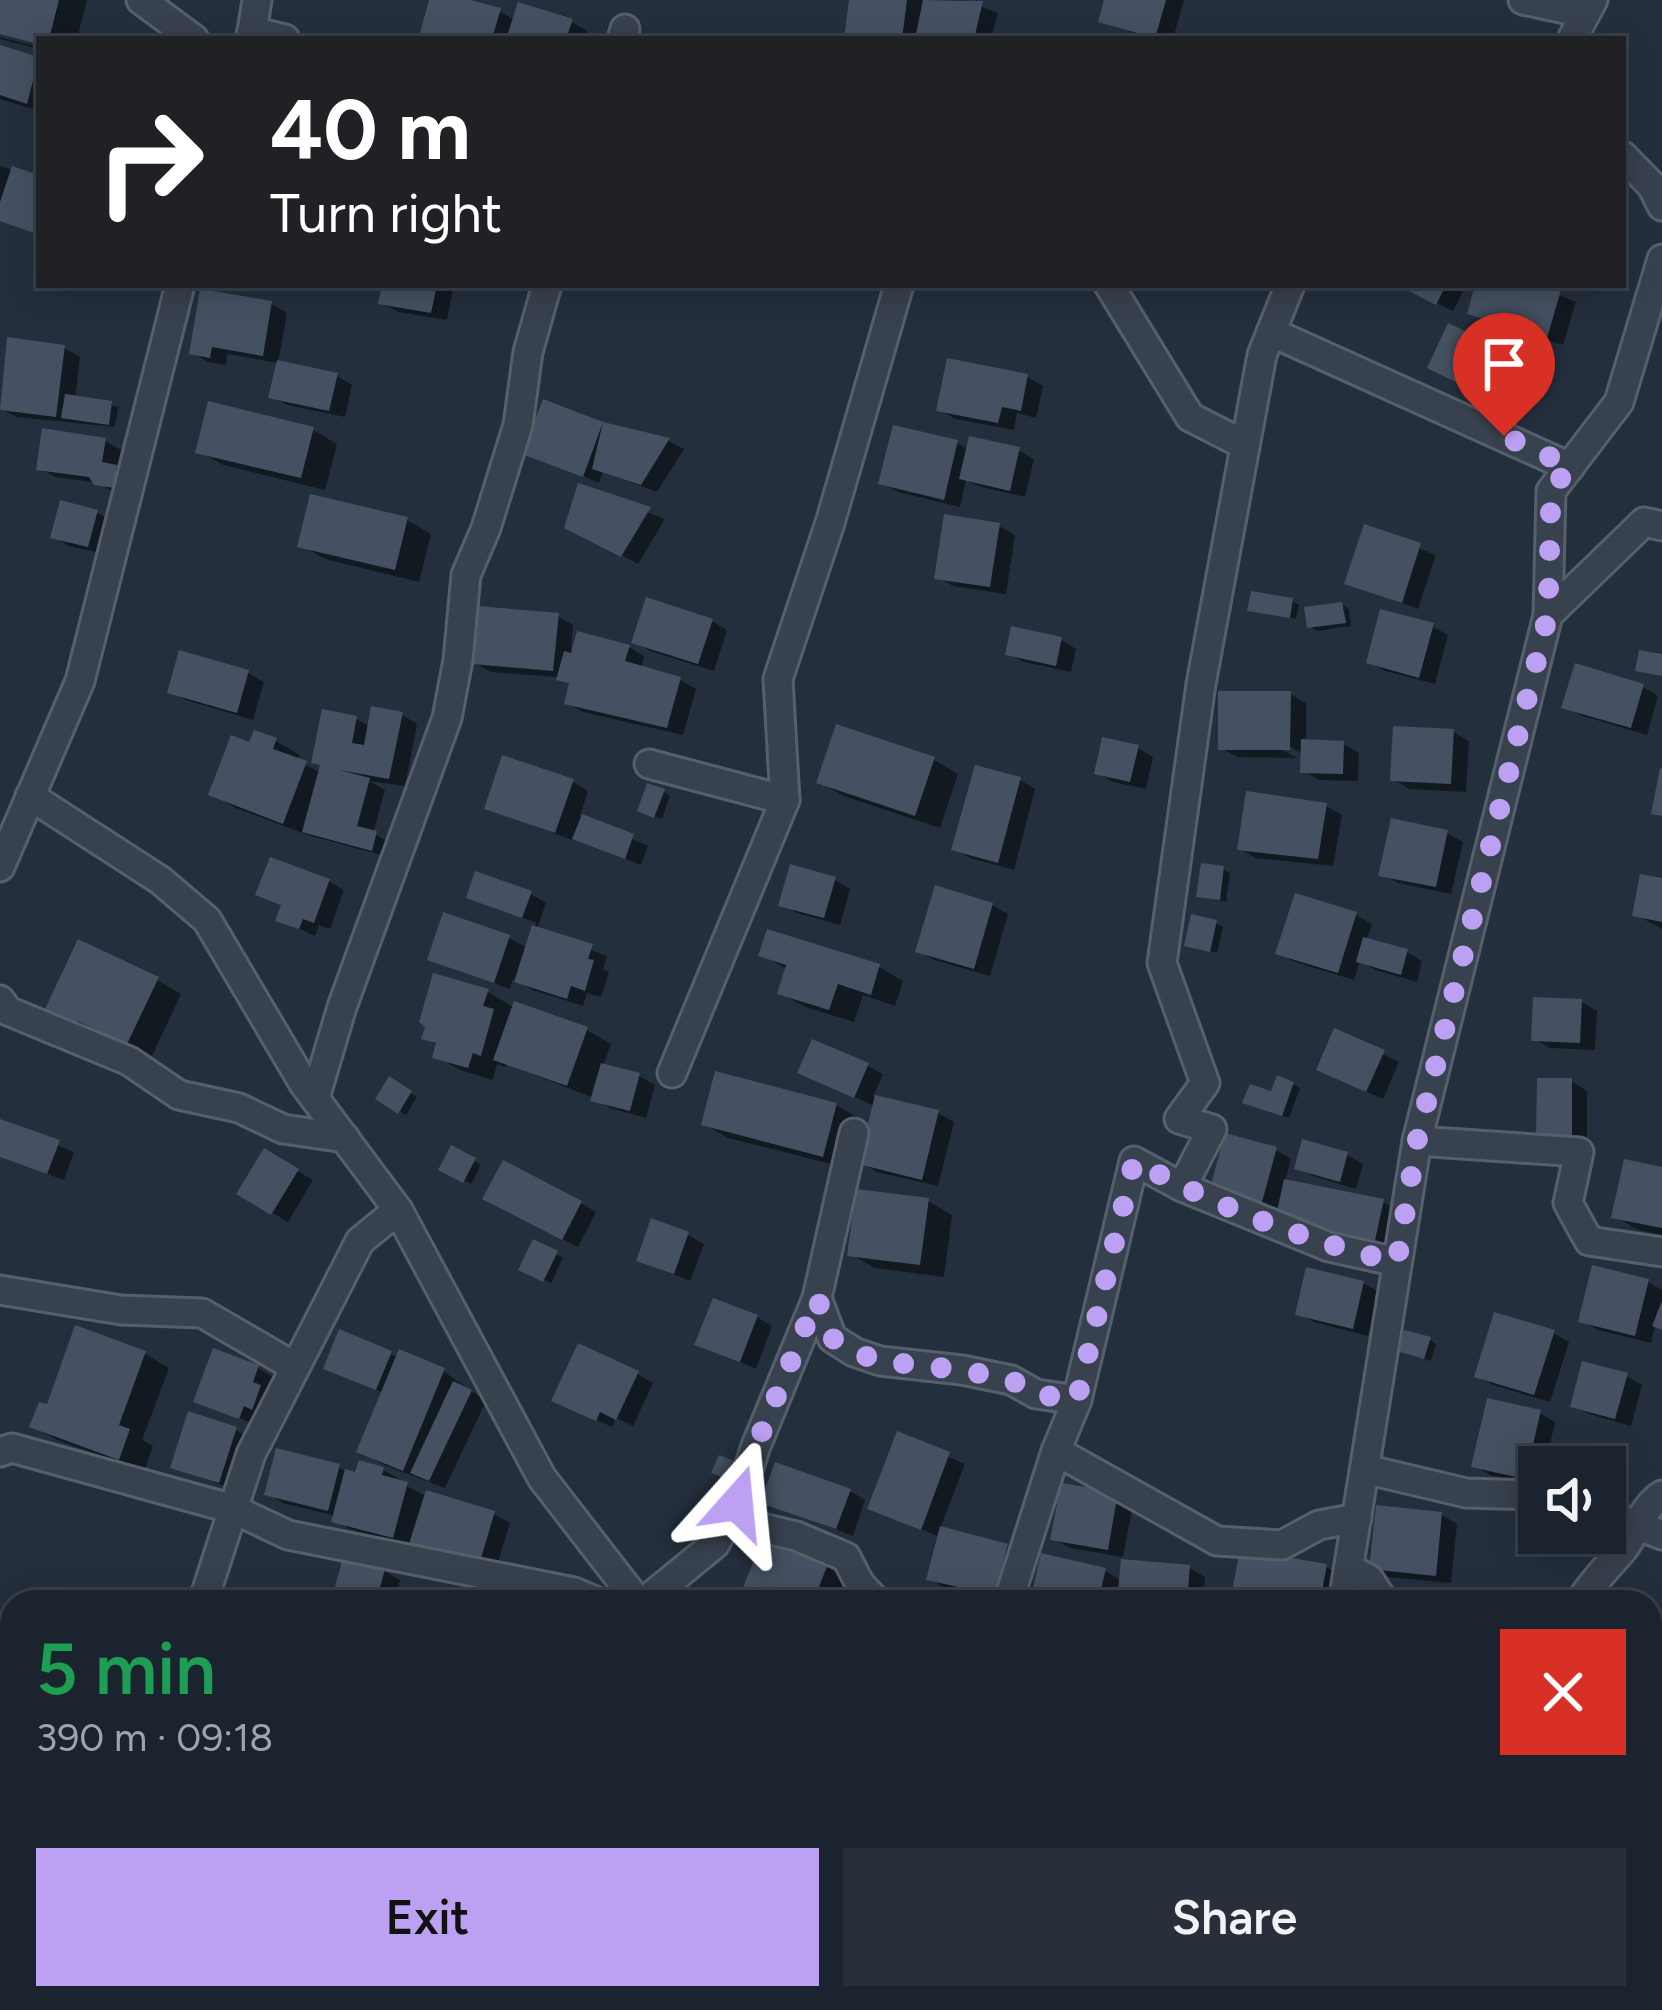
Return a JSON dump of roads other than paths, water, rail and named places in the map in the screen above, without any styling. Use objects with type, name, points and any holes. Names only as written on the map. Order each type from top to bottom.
[{"type":"street","points":[[141,0],[190,36]]},
{"type":"street","points":[[251,35],[257,0]]},
{"type":"street","points":[[1523,0],[1575,17]]},
{"type":"street","points":[[1626,159],[1652,186],[1662,206]]},
{"type":"street","points":[[1345,1590],[1417,1141],[1548,615],[1551,491],[1619,402],[1662,259]]},
{"type":"street","points":[[0,867],[80,681],[179,288]]},
{"type":"street","points":[[315,1098],[342,1007],[447,718],[466,575],[518,425],[528,352],[547,288]]},
{"type":"street","points":[[671,1073],[785,800],[778,679],[830,523],[898,288]]},
{"type":"street","points":[[1111,288],[1190,417],[1245,445]]},
{"type":"street","points":[[1182,1187],[1212,1129],[1179,1119],[1204,1083],[1162,963],[1201,684],[1245,445],[1262,355],[1289,288]]},
{"type":"street","points":[[1271,332],[1570,466]]},
{"type":"street","points":[[1548,615],[1644,522],[1662,526]]},
{"type":"street","points":[[649,764],[785,800]]},
{"type":"street","points":[[30,796],[160,880],[207,920],[315,1098],[398,1210],[542,1478],[631,1590]]},
{"type":"street","points":[[0,1000],[8,1011],[129,1061],[179,1095],[239,1108],[283,1129],[344,1138]]},
{"type":"street","points":[[657,1590],[716,1544],[737,1503],[817,1298],[854,1133]]},
{"type":"street","points":[[1417,1141],[1579,1152],[1568,1202],[1589,1241],[1662,1252]]},
{"type":"street","points":[[1012,1590],[1077,1400],[1134,1161],[1182,1187],[1329,1247],[1397,1262]]},
{"type":"street","points":[[206,1590],[251,1454],[360,1241],[398,1210]]},
{"type":"street","points":[[0,1290],[121,1310],[202,1313],[296,1367]]},
{"type":"street","points":[[817,1298],[832,1338],[854,1352],[880,1361],[1011,1380],[1036,1394],[1077,1400]]},
{"type":"street","points":[[0,1452],[12,1448],[233,1509],[288,1534],[564,1590]]},
{"type":"street","points":[[1056,1451],[1217,1541],[1282,1545],[1319,1525],[1357,1518]]},
{"type":"street","points":[[1365,1469],[1466,1492],[1518,1494]]},
{"type":"street","points":[[1592,1590],[1650,1530],[1650,1502],[1662,1495]]},
{"type":"street","points":[[737,1503],[758,1527],[847,1556],[865,1590]]},
{"type":"street","points":[[1349,1568],[1376,1590]]}]
